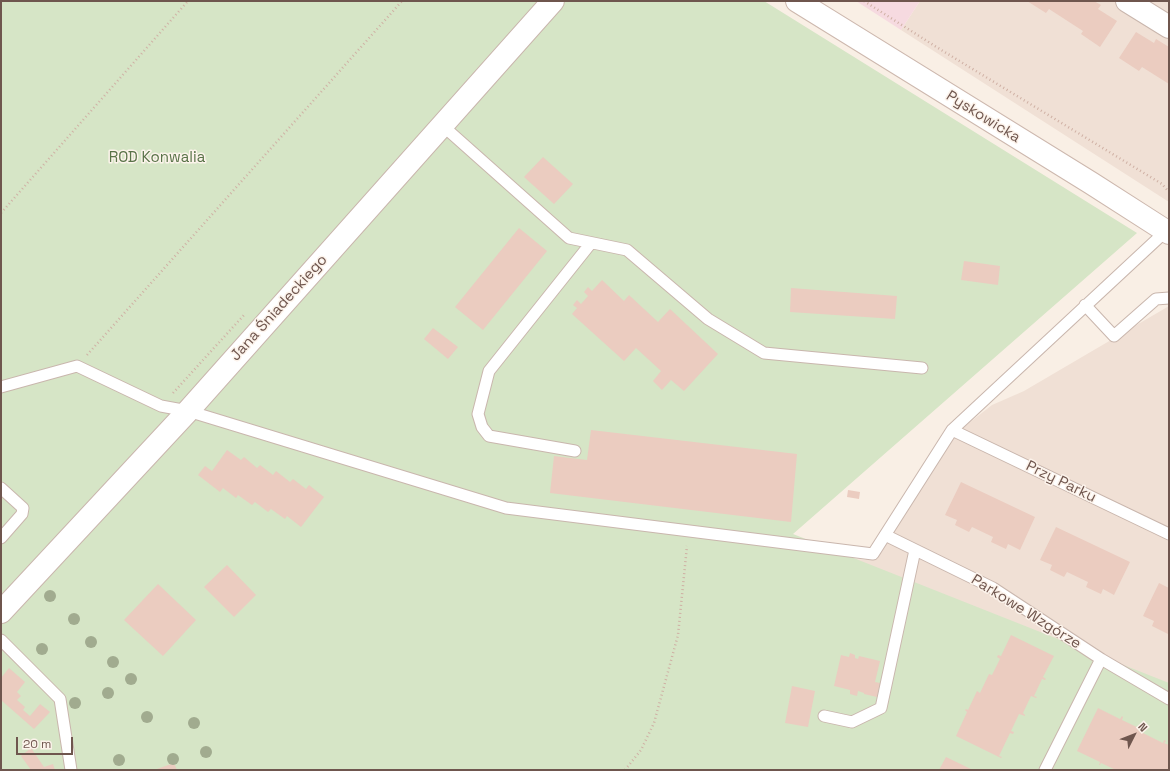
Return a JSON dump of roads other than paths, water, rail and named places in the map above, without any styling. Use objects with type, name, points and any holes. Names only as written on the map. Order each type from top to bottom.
[{"type":"street","name":"Jana Śniadeckiego","points":[[1,612],[188,411],[553,1]]},
{"type":"street","name":"Pyskowicka","points":[[797,1],[1091,183],[1167,232]]},
{"type":"street","points":[[1127,1],[1169,27]]},
{"type":"lane","points":[[442,125],[569,238],[627,250],[708,318],[764,353],[922,368]]},
{"type":"lane","points":[[1,387],[77,366],[161,406],[188,411],[506,508],[873,554],[952,430],[1085,305],[1167,232]]},
{"type":"lane","points":[[575,451],[489,436],[482,427],[478,414],[490,372],[591,243]]},
{"type":"lane","points":[[1085,305],[1114,336],[1156,299],[1169,298]]},
{"type":"lane","name":"Przy Parku","points":[[952,430],[1169,534]]},
{"type":"lane","points":[[1,488],[23,508],[22,514],[1,538]]},
{"type":"lane","name":"Parkowe Wzgórze","points":[[885,535],[993,588],[1101,660],[1169,699]]},
{"type":"lane","points":[[824,716],[852,722],[881,708],[915,550]]},
{"type":"lane","points":[[1,640],[60,699],[71,770]]},
{"type":"lane","points":[[1045,770],[1101,660]]},
{"type":"park label","name":"ROD Konwalia","points":[[157,158]]}]
